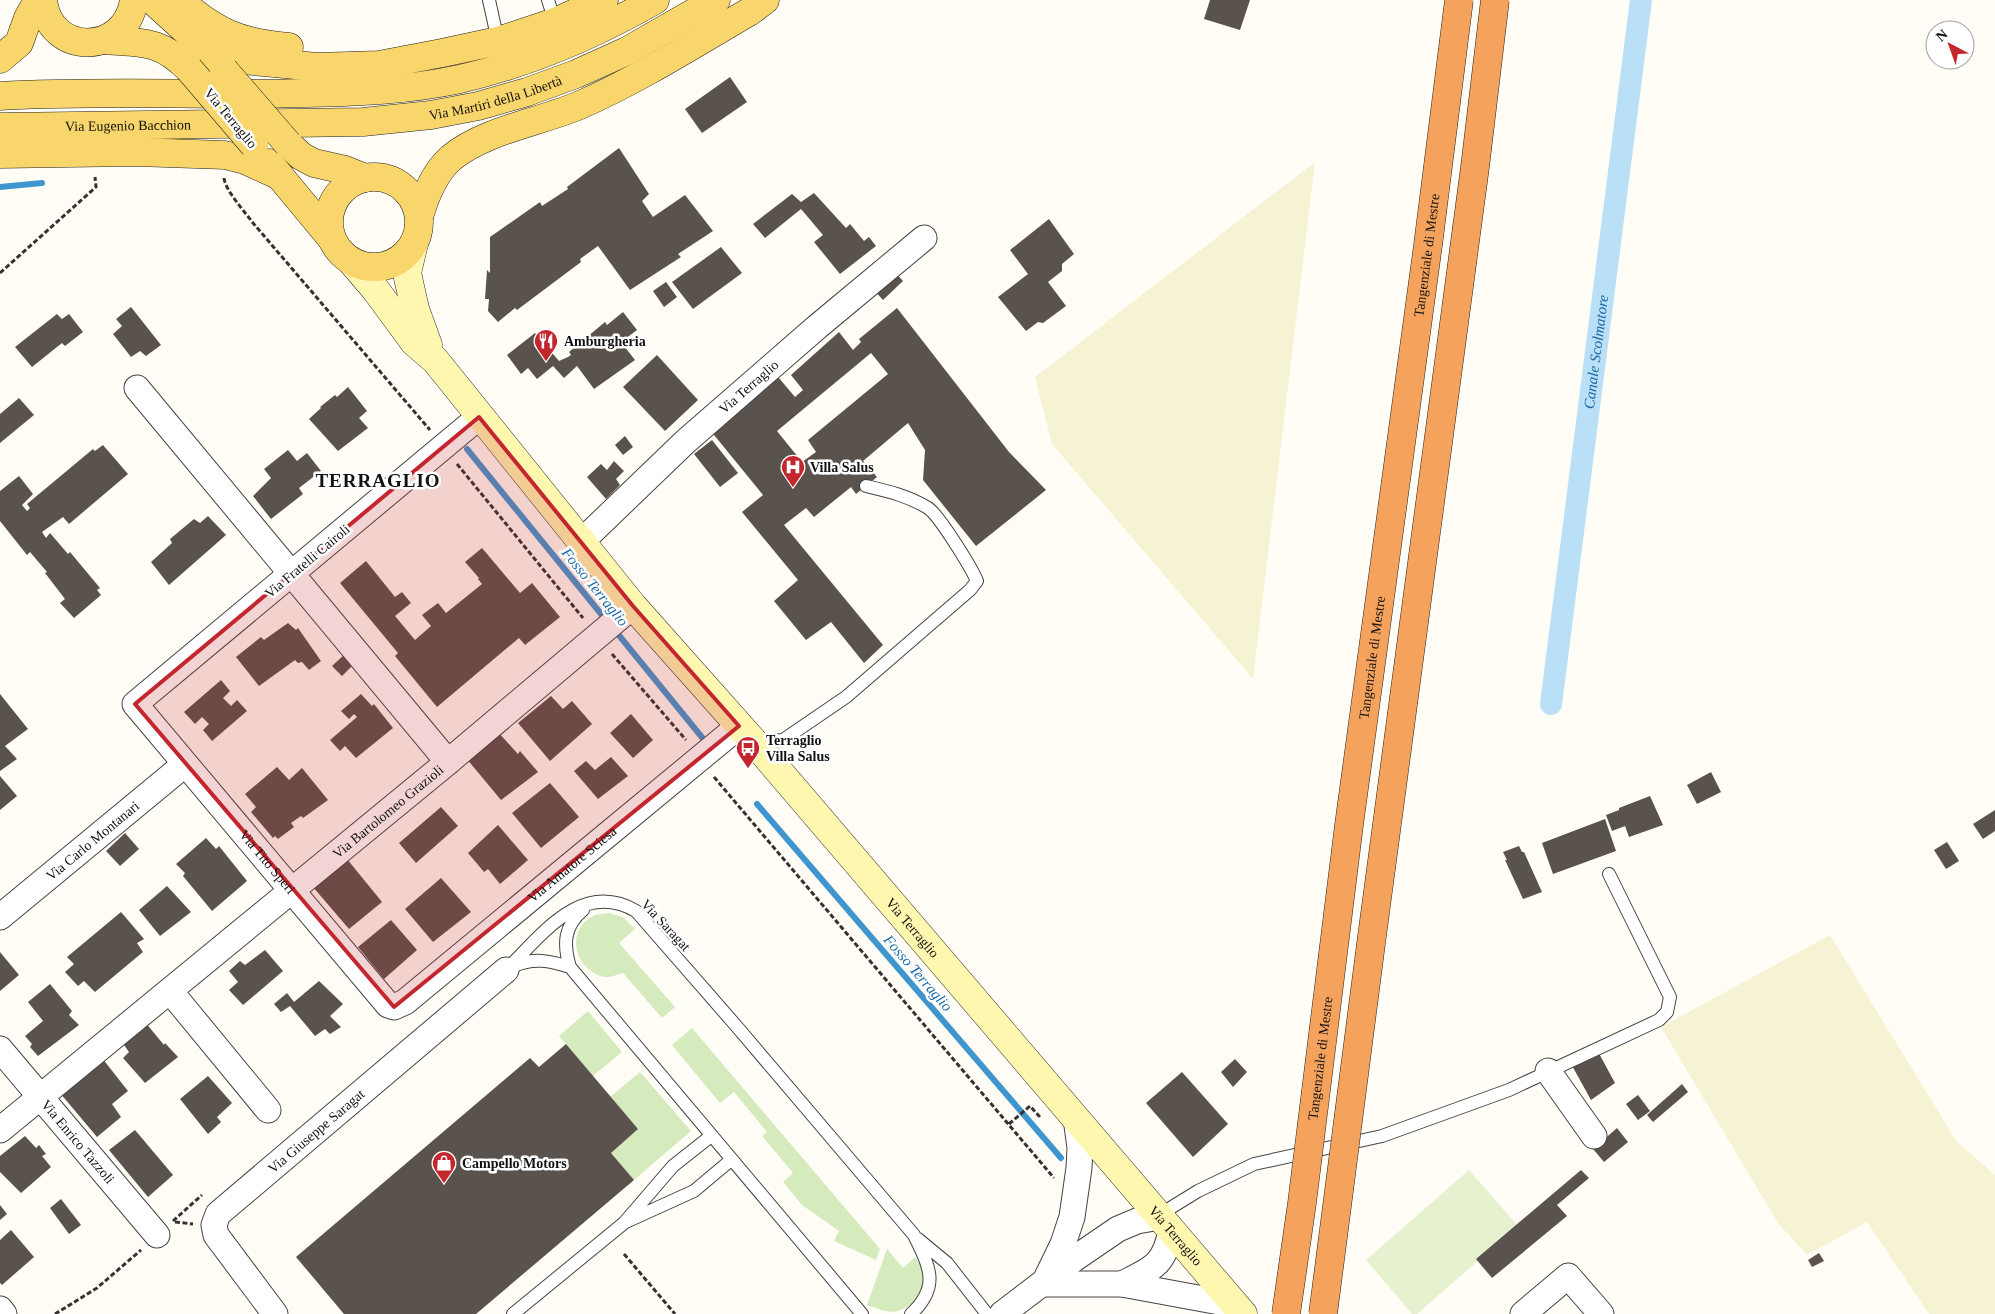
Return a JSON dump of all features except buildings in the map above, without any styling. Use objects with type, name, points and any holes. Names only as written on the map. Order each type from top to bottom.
[{"type":"highway","name":"Tangenziale di Mestre","points":[[1286,1314],[1301,1212],[1349,825],[1428,245],[1458,0]]},
{"type":"highway","points":[[1323,1314],[1474,176],[1495,0]]},
{"type":"main road","points":[[0,59],[19,43],[28,18],[38,0]]},
{"type":"main road","name":"Via Terraglio","points":[[43,0],[44,10],[50,22],[63,36],[74,41],[86,43],[105,40],[139,43],[163,48],[176,56],[198,59],[224,70],[288,144],[301,156],[314,163],[345,170],[365,178]]},
{"type":"main road","points":[[105,40],[122,27],[130,15],[134,0]]},
{"type":"main road","name":"Via Terraglio","points":[[152,0],[254,135],[280,176],[332,239]]},
{"type":"main road","points":[[179,0],[194,13],[223,32],[257,43],[302,48],[395,50],[442,54]]},
{"type":"main road","points":[[198,59],[242,60],[317,67],[379,65],[442,54],[498,41],[552,11],[604,0]]},
{"type":"main road","name":"Via Martiri della Libertà","points":[[0,96],[234,95],[388,90],[459,79],[499,69],[576,41],[616,22],[655,0]]},
{"type":"main road","name":"Via Martiri della Libertà","points":[[254,135],[306,123],[395,120],[478,106],[527,92],[627,52],[716,0]]},
{"type":"main road","points":[[417,230],[414,202],[404,188],[390,180],[374,177],[365,178],[349,185],[337,197],[330,213],[332,239],[341,253],[352,262],[366,267],[387,266],[406,255],[417,230],[431,184],[450,159],[463,150],[495,135],[580,105],[642,74],[750,12],[765,0]]},
{"type":"main road","name":"Via Eugenio Bacchion","points":[[0,127],[65,125],[192,126],[254,135]]},
{"type":"main road","points":[[0,154],[136,152],[225,155],[245,160],[280,176]]},
{"type":"main road","name":"Via Terraglio","points":[[417,230],[407,273],[415,309],[463,437],[580,543],[628,610],[746,734],[1240,1310]]},
{"type":"main road","name":"Via Terraglio","points":[[352,262],[375,289],[414,342],[435,360]]},
{"type":"street","name":"Via Terraglio","points":[[580,543],[685,442],[817,327],[924,238]]},
{"type":"street","points":[[137,388],[448,762]]},
{"type":"street","name":"Via Fratelli Cairoli","points":[[134,704],[463,437]]},
{"type":"street","name":"Via Bartolomeo Grazioli","points":[[0,1130],[448,762],[628,610]]},
{"type":"street","name":"Via Tito Speri","points":[[134,704],[388,1005],[394,1007],[405,1002]]},
{"type":"street","name":"Via Amatore Sciesa","points":[[405,1002],[700,759],[746,734]]},
{"type":"street","name":"Via Carlo Montanari","points":[[0,917],[184,765]]},
{"type":"street","name":"Via Giuseppe Saragat","points":[[214,1225],[222,1210],[506,970]]},
{"type":"street","points":[[170,991],[268,1110]]},
{"type":"street","name":"Via Enrico Tazzoli","points":[[0,1048],[157,1235]]},
{"type":"street","points":[[1548,1071],[1594,1136]]},
{"type":"street","points":[[1043,1284],[1063,1244],[1072,1217],[1080,1148],[1076,1118]]},
{"type":"street","points":[[1002,1314],[1074,1259],[1118,1229],[1137,1221],[1166,1223],[1168,1248],[1158,1263],[1122,1284]]},
{"type":"street","points":[[214,1225],[220,1242],[275,1314]]},
{"type":"street","points":[[1523,1314],[1568,1276],[1601,1314]]},
{"type":"street","points":[[1043,1284],[1122,1284],[1240,1310]]},
{"type":"street","points":[[0,1308],[4,1314]]},
{"type":"lane","points":[[489,0],[498,41]]},
{"type":"lane","points":[[746,734],[783,740],[846,697],[970,590],[977,581],[970,566],[929,509],[905,496],[866,486]]},
{"type":"lane","points":[[1166,1223],[1172,1207],[1198,1191],[1254,1164],[1382,1136],[1508,1090],[1659,1020],[1667,1012],[1670,996],[1609,874]]},
{"type":"lane","name":"Via Saragat","points":[[592,903],[608,902],[623,904],[636,911],[914,1235],[929,1269],[931,1282],[927,1295],[911,1314]]},
{"type":"lane","points":[[592,903],[572,919],[566,935],[565,946],[570,967],[862,1314]]},
{"type":"lane","points":[[506,970],[563,915],[575,908],[592,903]]},
{"type":"lane","points":[[506,970],[522,962],[539,959],[570,967]]},
{"type":"lane","points":[[513,1314],[624,1223],[673,1166],[711,1136]]},
{"type":"lane","points":[[624,1223],[694,1191],[731,1160]]},
{"type":"lane","points":[[914,1235],[947,1263],[987,1314]]},
{"type":"path","points":[[224,171],[224,183],[253,223],[429,428]]},
{"type":"path","points":[[0,273],[96,187]]},
{"type":"path","points":[[463,437],[599,633],[700,759],[1055,1180]]},
{"type":"path","points":[[1009,1124],[1030,1106]]},
{"type":"path","points":[[56,1314],[97,1288],[202,1195]]},
{"type":"path","points":[[157,1235],[175,1222],[214,1225]]},
{"type":"path","points":[[624,1254],[675,1314]]},
{"type":"highlighted area","points":[[479,417],[633,606],[739,726],[394,1007],[135,704]]},
{"type":"shaded area","points":[[1315,162],[1253,679],[1052,444],[1035,377]]},
{"type":"shaded area","points":[[1830,935],[1957,1142],[1995,1175],[1995,1314],[1929,1314],[1867,1222],[1807,1255],[1778,1223],[1661,1027]]},
{"type":"green space","points":[[609,913],[623,917],[635,929],[619,943],[675,1007],[662,1018],[623,973],[605,977],[586,967],[580,959],[576,940],[578,931],[593,916]]},
{"type":"green space","points":[[588,1011],[622,1052],[593,1076],[559,1036]]},
{"type":"green space","points":[[692,1028],[880,1249],[876,1260],[834,1241],[839,1231],[802,1205],[783,1182],[793,1173],[762,1136],[767,1132],[734,1092],[720,1103],[672,1045]]},
{"type":"green space","points":[[640,1072],[691,1131],[634,1180],[611,1153],[638,1129],[610,1097]]},
{"type":"green space","points":[[1469,1170],[1518,1226],[1417,1314],[1412,1314],[1366,1260]]},
{"type":"green space","points":[[887,1249],[903,1268],[915,1257],[922,1268],[924,1277],[921,1290],[914,1301],[904,1309],[894,1312],[867,1305]]},
{"type":"waterway","name":"Canale Scolmatore","points":[[1551,704],[1641,0]]},
{"type":"waterway","name":"Fosso Terraglio","points":[[0,187],[42,183]]},
{"type":"waterway","name":"Fosso Terraglio","points":[[467,449],[606,620]]},
{"type":"waterway","name":"Fosso Terraglio","points":[[613,628],[705,741]]},
{"type":"waterway","name":"Fosso Terraglio","points":[[757,804],[1061,1158]]},
{"type":"place","name":"Amburgheria","points":[[546,362]]},
{"type":"place","name":"Villa Salus","points":[[793,488]]},
{"type":"place","name":"Terraglio Villa Salus","points":[[748,769]]},
{"type":"place","name":"Campello Motors","points":[[444,1184]]},
{"type":"district","name":"TERRAGLIO","points":[[378,480]]}]
